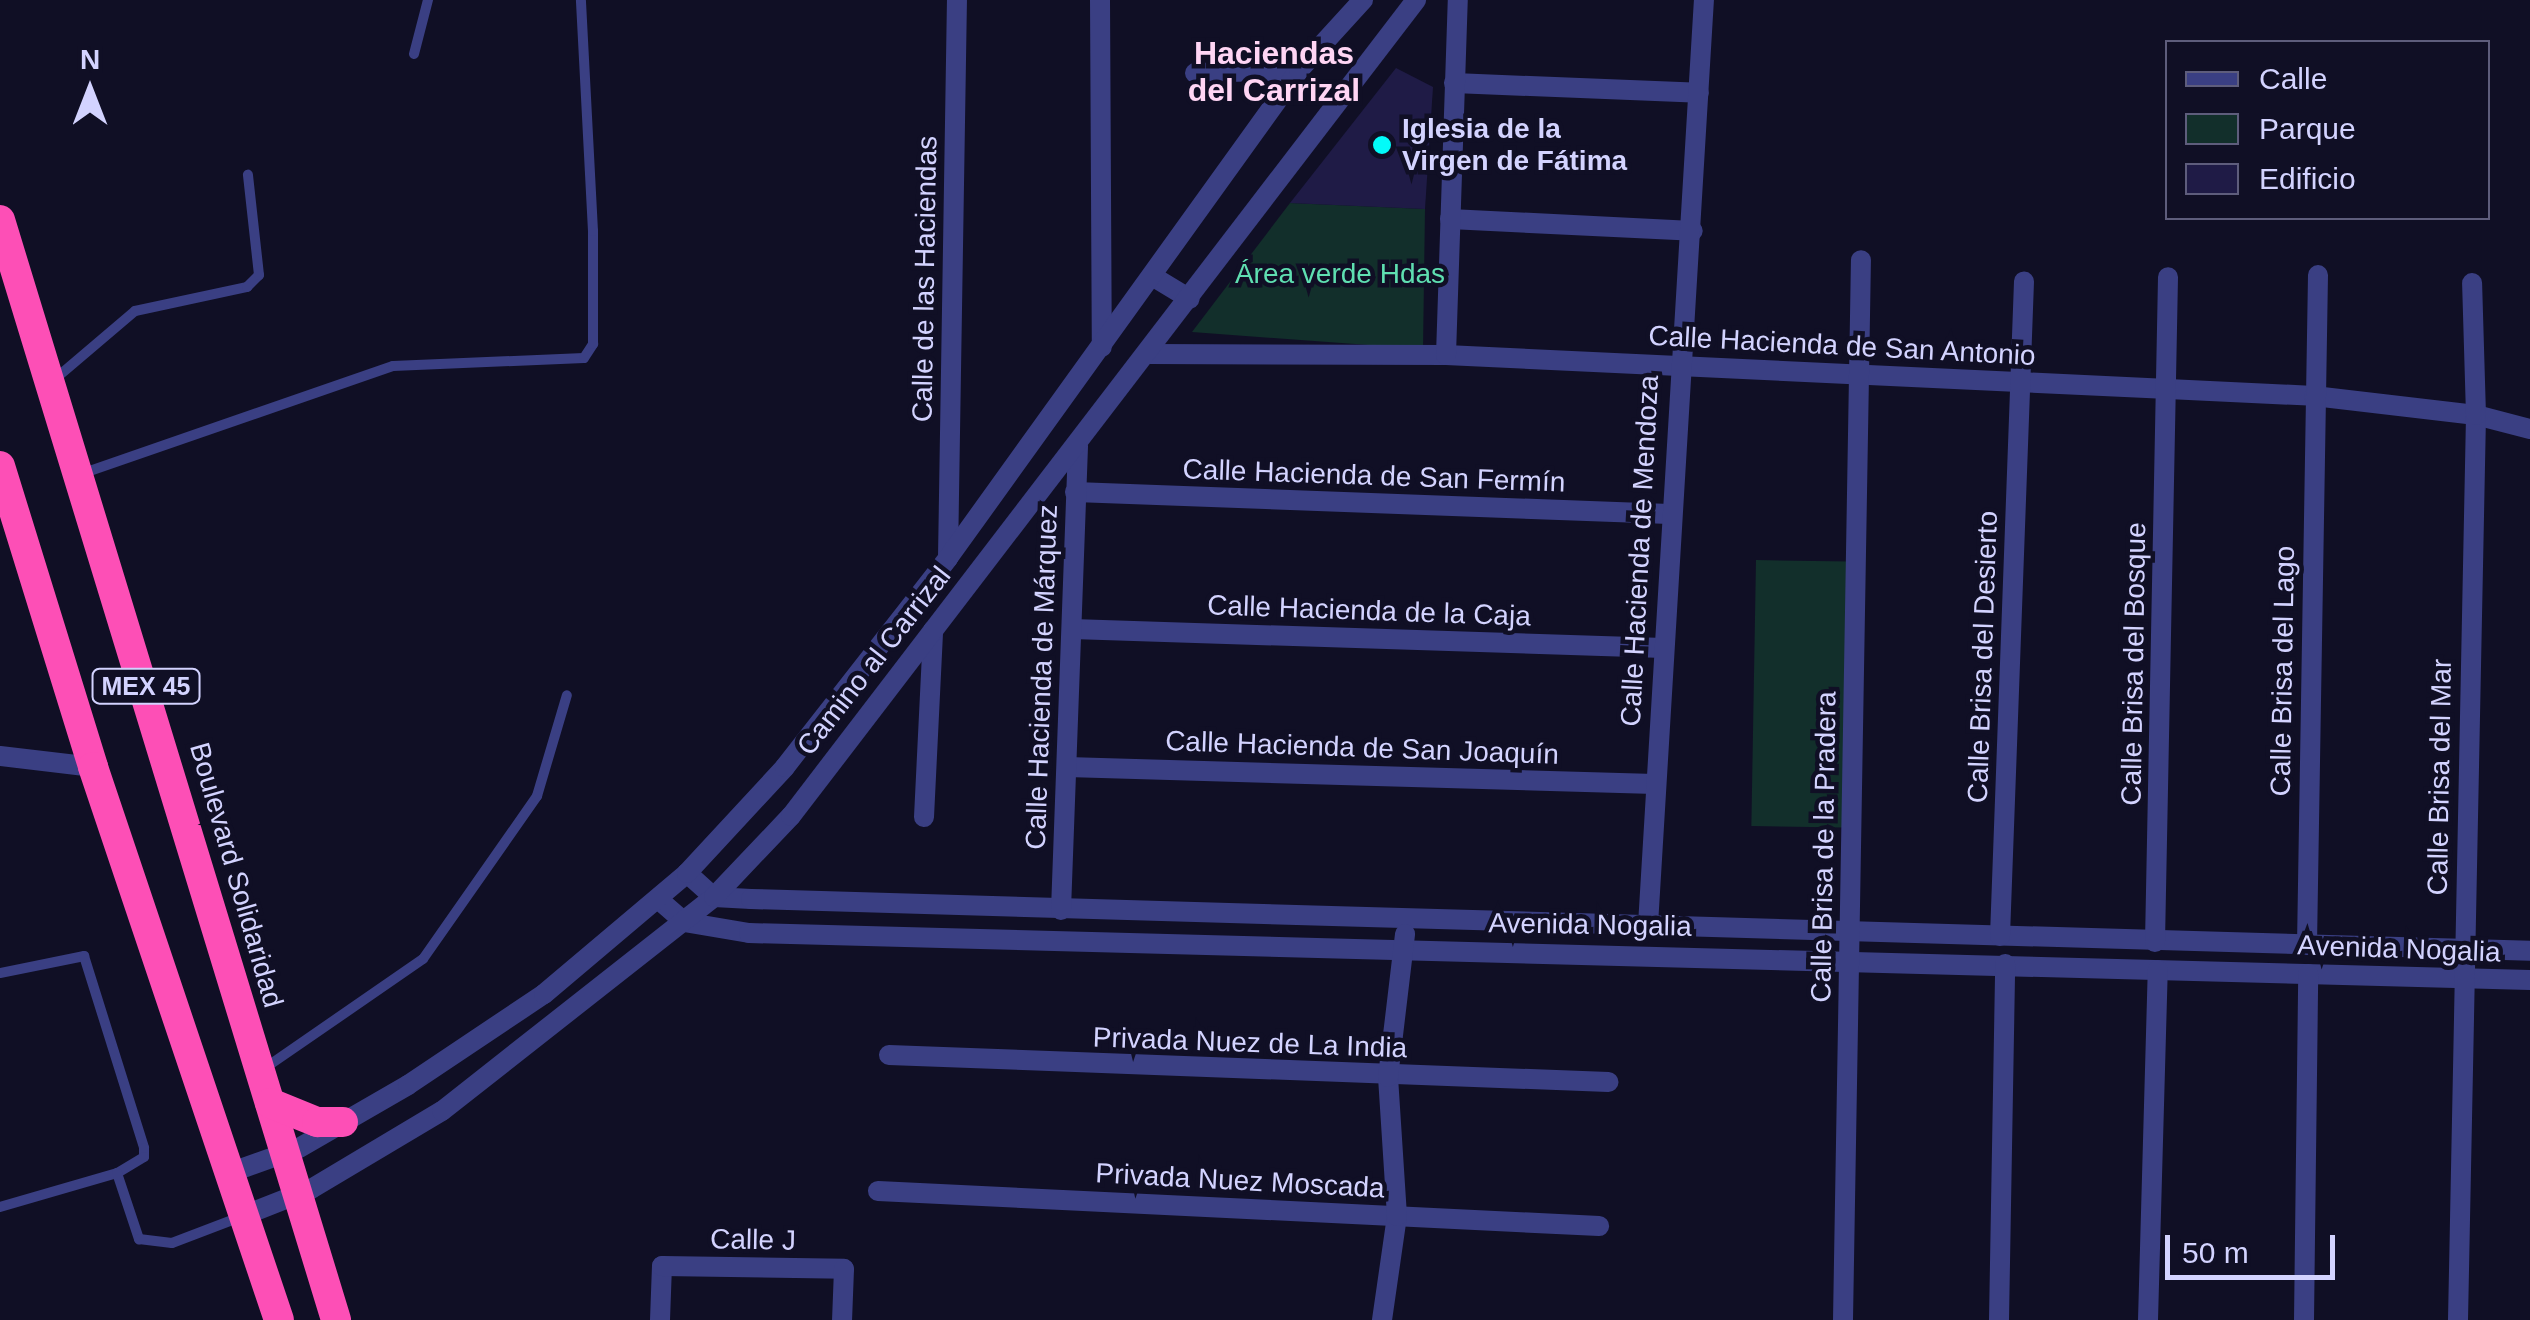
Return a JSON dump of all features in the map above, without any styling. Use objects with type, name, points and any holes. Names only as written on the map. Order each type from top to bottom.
[{"type":"highway","name":"Boulevard Solidaridad","points":[[0,220],[336,1320]]},
{"type":"highway","name":"MEX 45","points":[[0,466],[93,767],[279,1320]]},
{"type":"highway","points":[[270,1104],[317,1122],[343,1122]]},
{"type":"street","name":"Calle de las Haciendas","points":[[948,558],[957,0]]},
{"type":"street","points":[[1100,0],[1102,348]]},
{"type":"street","name":"Camino al Carrizal","points":[[232,1172],[284,1154],[343,1122],[544,994],[688,873],[785,766],[948,558],[1299,70],[1363,0]]},
{"type":"street","name":"Camino al Carrizal","points":[[246,1215],[298,1196],[442,1111],[714,897],[791,816],[1416,0]]},
{"type":"street","points":[[1446,354],[1458,0]]},
{"type":"street","name":"Calle Hacienda de Mendoza","points":[[1648,925],[1678,366],[1693,231],[1704,0]]},
{"type":"street","points":[[1195,73],[1299,70]]},
{"type":"street","points":[[1454,82],[1699,93]]},
{"type":"street","points":[[1450,219],[1693,231]]},
{"type":"street","name":"Calle Brisa de la Pradera","points":[[1842,1320],[1862,374],[1861,260]]},
{"type":"street","name":"Calle Brisa del Lago","points":[[2307,946],[2318,275]]},
{"type":"street","points":[[1152,276],[1190,299]]},
{"type":"street","name":"Calle Brisa del Bosque","points":[[2155,942],[2168,277]]},
{"type":"street","name":"Calle Brisa del Desierto","points":[[2000,936],[2024,281]]},
{"type":"street","name":"Calle Brisa del Mar","points":[[2458,1320],[2476,415],[2472,282]]},
{"type":"street","name":"Calle Hacienda de San Antonio","points":[[1148,354],[1446,354],[2168,388],[2314,396],[2476,415],[2530,429]]},
{"type":"street","name":"Calle Hacienda de Márquez","points":[[1061,910],[1078,446]]},
{"type":"street","name":"Calle Hacienda de San Fermín","points":[[1076,492],[1670,514]]},
{"type":"street","points":[[924,818],[933,629]]},
{"type":"street","name":"Calle Hacienda de la Caja","points":[[1072,629],[1664,648]]},
{"type":"street","points":[[0,756],[93,767]]},
{"type":"street","name":"Calle Hacienda de San Joaquín","points":[[1066,767],[1655,784]]},
{"type":"street","points":[[688,873],[714,897]]},
{"type":"street","name":"Avenida Nogalia","points":[[714,897],[2530,952]]},
{"type":"street","points":[[658,898],[684,922]]},
{"type":"street","points":[[1382,1320],[1397,1216],[1388,1077],[1406,919]]},
{"type":"street","name":"Avenida Nogalia","points":[[684,922],[749,933],[1848,958],[2530,980]]},
{"type":"street","points":[[1999,1320],[2005,964]]},
{"type":"street","points":[[2148,1320],[2158,970]]},
{"type":"street","points":[[2304,1320],[2308,974]]},
{"type":"street","name":"Privada Nuez de La India","points":[[889,1055],[1388,1077],[1608,1082]]},
{"type":"street","name":"Privada Nuez Moscada","points":[[878,1191],[1600,1226]]},
{"type":"street","name":"Calle J","points":[[660,1320],[662,1266],[844,1270],[842,1320]]},
{"type":"lane","points":[[414,54],[428,0]]},
{"type":"lane","points":[[80,474],[394,366],[584,358],[593,344],[594,268],[581,0]]},
{"type":"lane","points":[[51,383],[136,311],[247,287],[259,274],[248,175]]},
{"type":"lane","points":[[260,1072],[423,959],[537,796],[568,695]]},
{"type":"lane","points":[[0,972],[84,956],[144,1148],[144,1158],[116,1172],[0,1207]]},
{"type":"lane","points":[[116,1172],[139,1238],[172,1243],[246,1215]]},
{"type":"green space","name":"Área verde Hdas","points":[[1290,203],[1425,209],[1423,349],[1192,332]]},
{"type":"green space","points":[[1756,560],[1849,562],[1844,828],[1751,826]]},
{"type":"building","name":"Iglesia de la Virgen de Fátima","points":[[1396,68],[1433,87],[1425,209],[1290,203]]},
{"type":"place","name":"Iglesia de la Virgen de Fátima","points":[[1382,145]]},
{"type":"district","name":"Haciendas del Carrizal","points":[[1274,72]]}]
